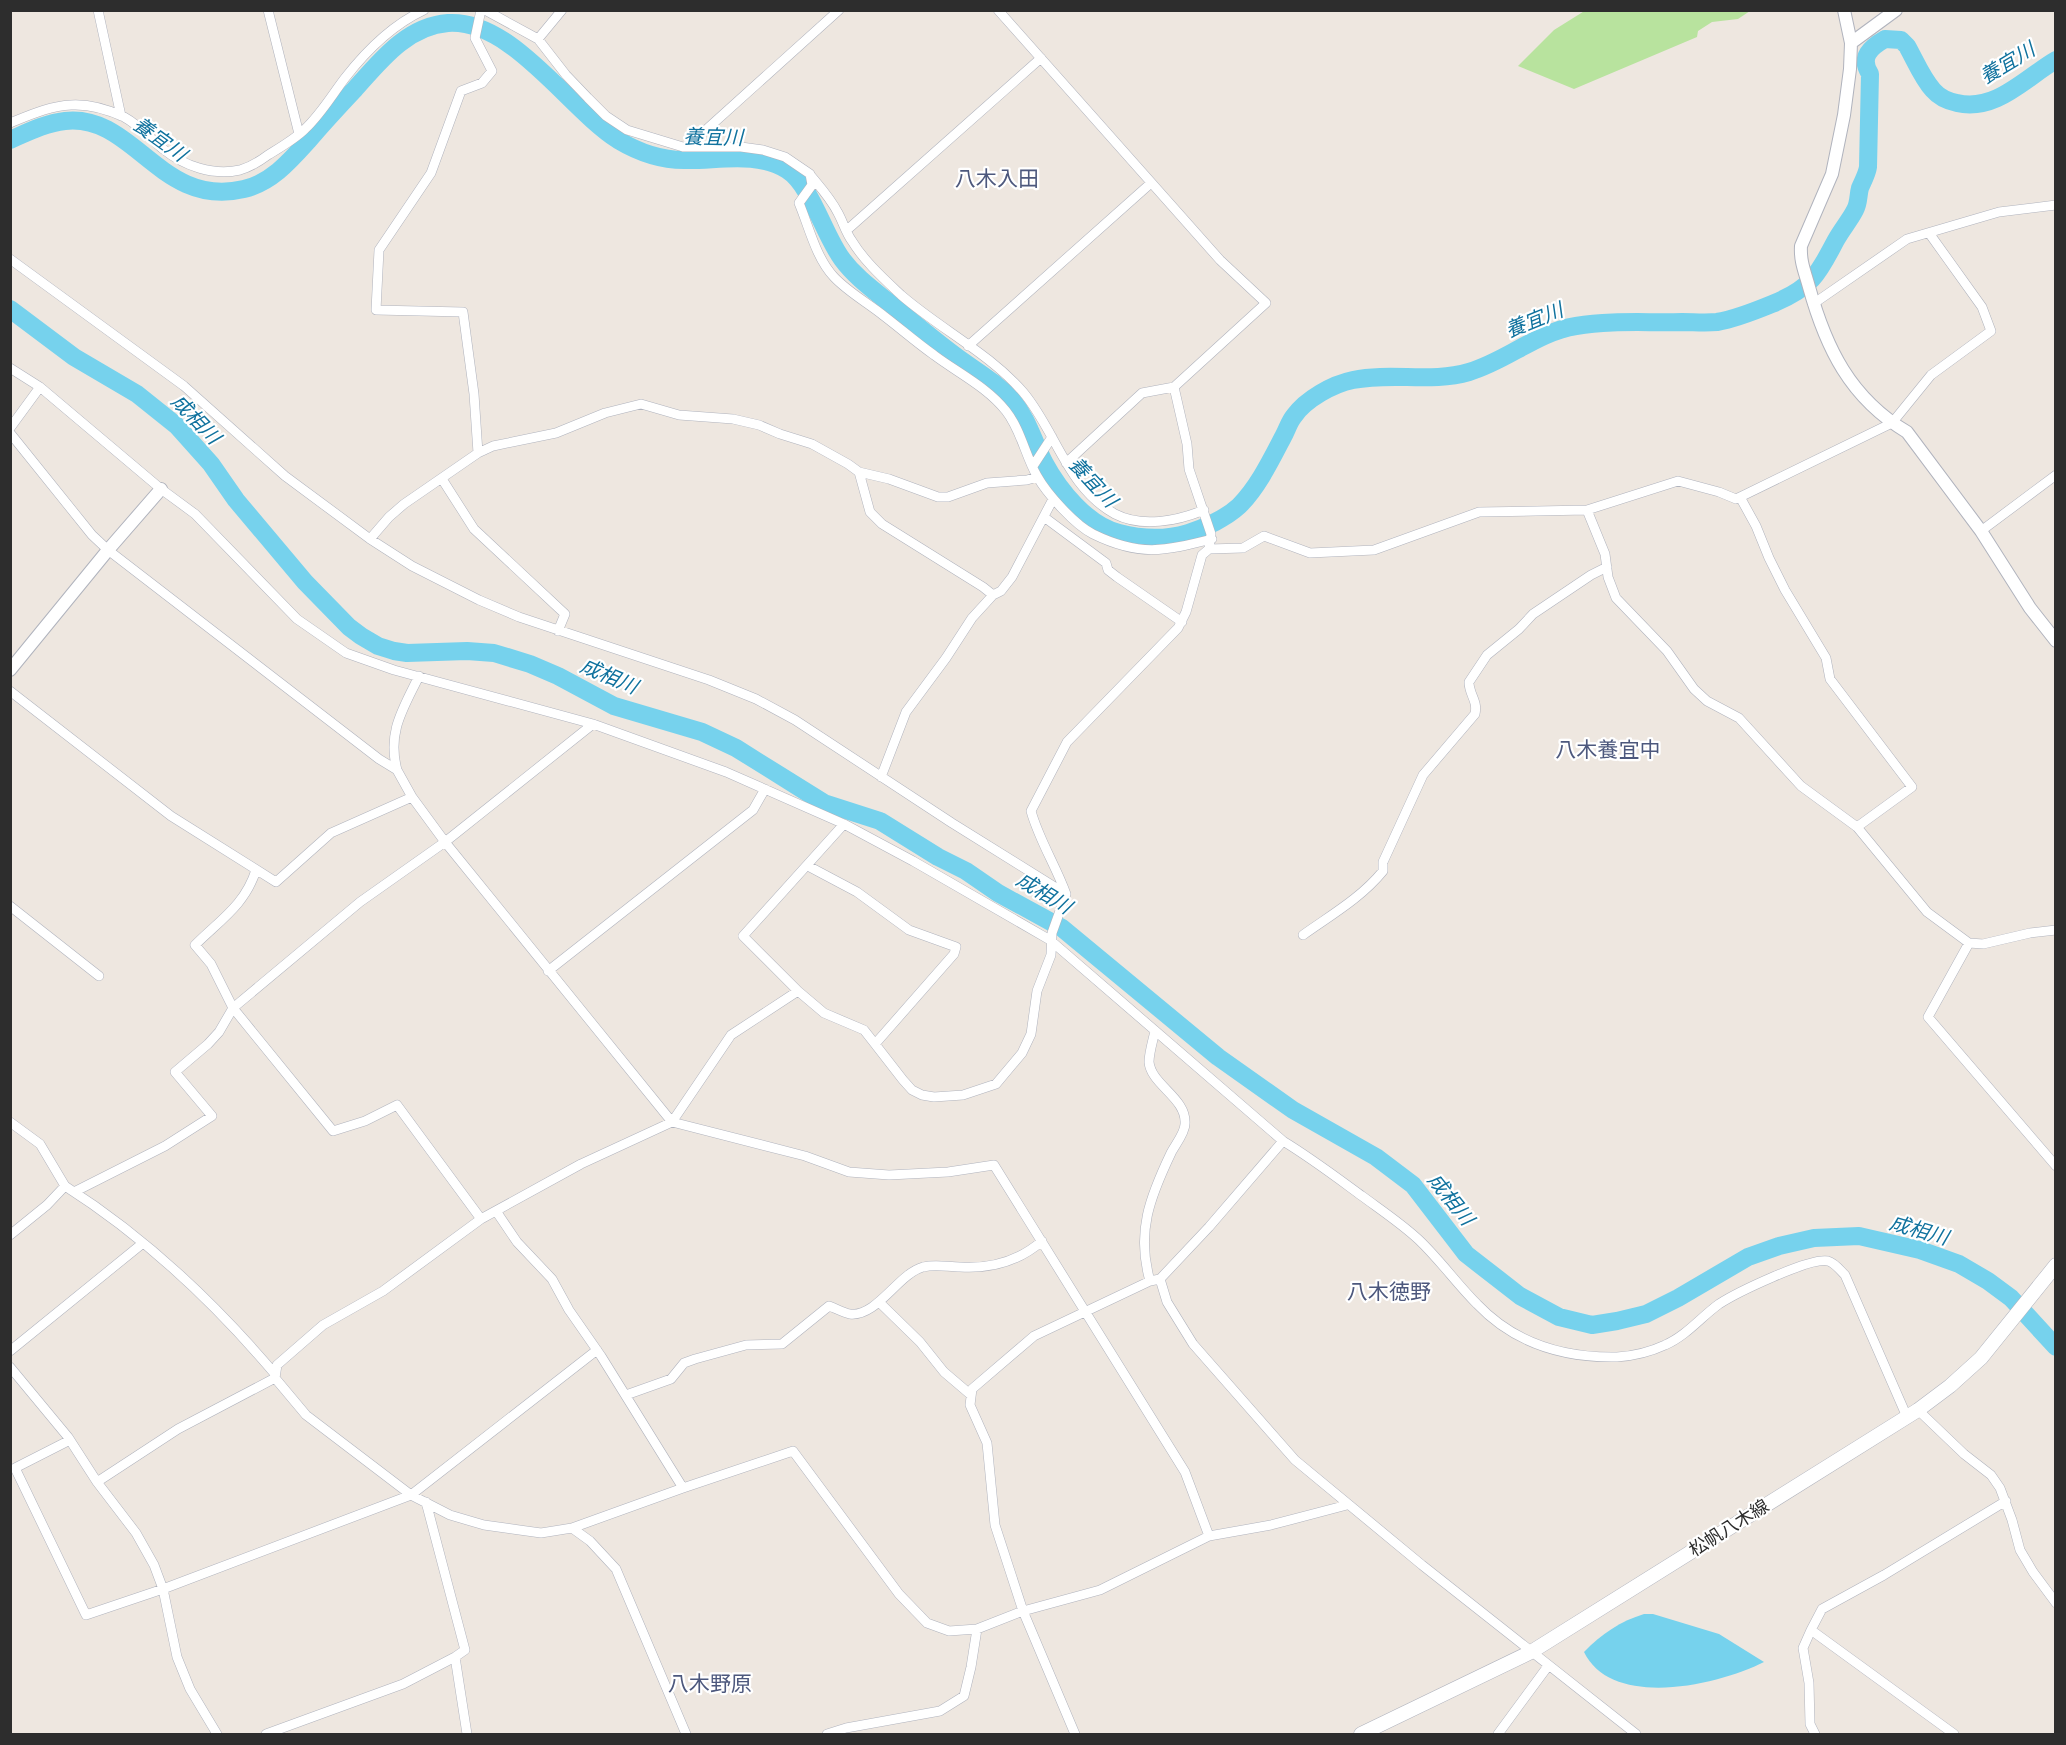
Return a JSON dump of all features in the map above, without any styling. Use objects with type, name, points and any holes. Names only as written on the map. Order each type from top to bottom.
[{"type":"main road","name":"松帆八木線","points":[[1361,1734],[1531,1652],[1912,1413],[1950,1386],[1981,1358],[2055,1265]]},
{"type":"street","points":[[98,10],[121,116]]},
{"type":"street","points":[[268,10],[299,134]]},
{"type":"street","points":[[10,123],[52,107],[73,105],[104,110],[121,116],[147,134],[165,151],[187,164],[204,170],[223,172],[241,170],[259,161],[299,134],[377,42],[395,27],[424,10]]},
{"type":"street","points":[[478,453],[474,394],[463,312],[376,310],[379,250],[431,173],[460,91],[482,83],[492,71],[475,38],[483,10],[538,39],[566,75],[606,116],[627,130],[687,147],[741,147],[763,150],[785,157],[810,174],[833,203],[860,253],[902,295],[1007,375],[1023,392],[1044,422],[1081,486],[1104,507],[1134,520],[1154,521],[1173,520],[1204,510]]},
{"type":"street","points":[[538,39],[562,10]]},
{"type":"street","points":[[687,147],[839,10]]},
{"type":"street","points":[[998,10],[1220,260],[1266,303],[1174,387],[1142,393],[1066,463]]},
{"type":"street","points":[[1844,10],[1851,43],[1850,69],[1839,142],[1832,174],[1801,246],[1800,258],[1814,304],[1827,340],[1844,371],[1866,400],[1892,423],[1907,432],[1981,531],[2030,608],[2055,641]]},
{"type":"street","points":[[1851,43],[1896,10]]},
{"type":"street","points":[[847,230],[1041,58]]},
{"type":"street","points":[[810,174],[812,185],[799,203],[821,256],[835,277],[933,355],[998,402],[1020,435],[1034,464],[1037,477],[1053,499],[1091,533],[1127,547],[1140,550],[1170,550],[1211,536]]},
{"type":"street","points":[[968,346],[1151,183]]},
{"type":"street","points":[[1814,304],[1907,239],[1999,212],[2055,205]]},
{"type":"street","points":[[844,824],[743,936],[798,991],[824,1012],[864,1030],[908,1085],[922,1095],[934,1097],[963,1095],[996,1083],[1008,1072],[1022,1053],[1031,1034],[1037,991],[1051,955],[1051,936],[1066,894],[1056,867],[1035,827],[1031,811],[1067,742],[1178,628],[1182,622],[1202,555],[1209,549],[1243,548],[1264,536],[1310,553],[1374,550],[1479,512],[1587,510],[1678,481],[1736,499],[1892,423],[1931,375],[1991,331],[1982,308],[1929,232]]},
{"type":"street","points":[[10,260],[184,386],[285,476],[370,539],[412,566],[479,600],[558,631],[646,658],[756,699],[795,720],[1066,894]]},
{"type":"street","points":[[10,368],[40,387],[161,489],[195,514],[297,620],[346,653],[394,670],[592,724],[726,772],[844,824],[914,861],[963,891],[1051,936],[1155,1031],[1283,1141],[1327,1170],[1418,1239],[1495,1322],[1543,1348],[1599,1356],[1640,1354],[1666,1345],[1722,1302],[1746,1288],[1819,1261],[1828,1261],[1836,1265],[1845,1275],[1912,1413],[1990,1475],[2006,1501],[2020,1550],[2055,1603]]},
{"type":"street","points":[[10,428],[40,387]]},
{"type":"street","points":[[1174,387],[1187,444],[1189,469],[1211,536],[1209,549]]},
{"type":"street","points":[[370,539],[404,504],[478,453],[493,446],[556,433],[605,413],[640,404],[679,415],[733,419],[759,425],[812,444],[859,472],[889,478],[938,496],[948,497],[987,483],[1037,477]]},
{"type":"street","points":[[10,433],[92,535],[108,550],[378,759],[397,770]]},
{"type":"street","points":[[1034,464],[1052,437]]},
{"type":"street","points":[[859,472],[870,512],[882,524],[993,595]]},
{"type":"street","points":[[1981,531],[2055,474]]},
{"type":"street","points":[[442,479],[474,529],[565,614],[558,631]]},
{"type":"street","points":[[10,670],[161,489]]},
{"type":"street","points":[[1740,497],[1785,590],[1826,658],[1830,679],[1912,787],[1857,827]]},
{"type":"street","points":[[881,777],[906,712],[972,618],[993,595],[1001,591],[1012,577],[1053,499]]},
{"type":"street","points":[[1587,510],[1605,554],[1608,577],[1616,598],[1667,651],[1694,688],[1707,701],[1739,718],[1801,786],[1857,827],[1927,912],[1969,943],[1983,944],[2030,933],[2055,930]]},
{"type":"street","points":[[1044,517],[1106,563],[1108,570],[1117,577],[1182,622]]},
{"type":"street","points":[[1303,935],[1373,884],[1383,871],[1383,862],[1423,775],[1475,714],[1477,705],[1469,682],[1487,655],[1519,629],[1533,614],[1591,575],[1607,567]]},
{"type":"street","points":[[419,676],[400,715],[393,740],[393,756],[397,770],[412,796],[445,842],[672,1122],[805,1156],[849,1172],[889,1175],[948,1172],[994,1165],[1185,1472],[1209,1536]]},
{"type":"street","points":[[10,691],[171,816],[276,882],[331,833],[412,796]]},
{"type":"street","points":[[74,1192],[165,1146],[212,1116],[175,1072],[219,1032],[233,1008],[360,902],[445,842],[592,724]]},
{"type":"street","points":[[548,971],[753,810],[765,789]]},
{"type":"street","points":[[808,866],[857,892],[909,930],[956,947],[954,954],[875,1044]]},
{"type":"street","points":[[256,870],[240,903],[195,945],[211,964],[233,1008],[333,1131],[364,1121],[397,1105],[482,1219]]},
{"type":"street","points":[[10,906],[99,976]]},
{"type":"street","points":[[1969,943],[1928,1017],[2055,1166]]},
{"type":"street","points":[[275,1376],[277,1365],[323,1325],[383,1291],[482,1219],[581,1164],[672,1122],[731,1035],[798,991]]},
{"type":"street","points":[[1155,1031],[1149,1061],[1152,1071],[1182,1108],[1186,1125],[1152,1195],[1145,1226],[1143,1252],[1155,1280],[1193,1344],[1295,1460],[1635,1734]]},
{"type":"street","points":[[10,1122],[40,1144],[65,1186],[143,1243],[212,1304],[306,1415],[411,1495],[450,1515],[484,1525],[541,1533],[572,1528],[793,1451],[899,1594],[927,1623],[949,1631],[977,1629],[1023,1611],[1100,1590],[1209,1536],[1271,1525],[1347,1504]]},
{"type":"street","points":[[1075,1734],[1023,1611],[995,1526],[987,1443],[970,1405],[972,1389],[1034,1336],[1155,1280],[1283,1141]]},
{"type":"street","points":[[10,1235],[47,1205],[65,1186]]},
{"type":"street","points":[[496,1211],[517,1242],[552,1279],[569,1310],[626,1395],[683,1488]]},
{"type":"street","points":[[626,1395],[666,1382],[684,1363],[694,1359],[746,1345],[782,1344],[829,1306],[850,1314],[862,1312],[879,1302],[908,1275],[922,1268],[938,1265],[973,1268],[996,1265],[1022,1256],[1042,1241]]},
{"type":"street","points":[[10,1351],[143,1243]]},
{"type":"street","points":[[879,1302],[920,1342],[944,1371],[971,1395]]},
{"type":"street","points":[[70,1440],[13,1470],[86,1615],[164,1589],[411,1495],[597,1350]]},
{"type":"street","points":[[10,1367],[70,1440],[97,1482],[136,1533],[164,1589],[177,1657],[190,1689],[217,1734]]},
{"type":"street","points":[[97,1482],[178,1428],[275,1376]]},
{"type":"street","points":[[1815,1734],[1810,1724],[1809,1683],[1803,1648],[1822,1609],[1884,1575],[2006,1501]]},
{"type":"street","points":[[266,1734],[403,1684],[455,1658],[465,1650],[426,1502]]},
{"type":"street","points":[[572,1528],[590,1541],[616,1569],[686,1734]]},
{"type":"street","points":[[827,1734],[846,1728],[940,1711],[964,1696],[977,1629]]},
{"type":"street","points":[[1811,1630],[1954,1734]]},
{"type":"street","points":[[455,1658],[467,1734]]},
{"type":"street","points":[[1498,1734],[1548,1666]]},
{"type":"green space","points":[[1586,10],[1750,11],[1738,19],[1712,22],[1698,31],[1697,37],[1574,89],[1518,66],[1554,30]]},
{"type":"water","points":[[1644,1614],[1653,1614],[1719,1634],[1764,1662],[1721,1678],[1668,1687],[1641,1687],[1618,1681],[1598,1670],[1584,1652],[1612,1629]]},
{"type":"waterway","name":"養宜川","points":[[10,140],[58,122],[89,122],[110,131],[169,174],[190,186],[215,191],[244,189],[263,182],[287,163],[374,67],[407,38],[433,26],[448,23],[472,26],[495,35],[517,50],[599,126],[633,148],[675,160],[750,159],[775,164],[787,170],[803,187],[835,249],[853,272],[957,357],[993,382],[1012,400],[1026,422],[1050,473],[1075,505],[1107,529],[1136,537],[1162,538],[1201,528],[1222,518],[1239,506],[1264,473],[1294,416],[1313,398],[1337,385],[1368,378],[1440,377],[1469,372],[1548,334],[1576,326],[1616,322],[1724,321],[1765,307],[1798,291],[1819,270],[1858,202],[1860,188],[1868,167],[1870,74],[1866,58],[1871,49],[1885,39],[1901,40],[1907,46],[1933,90],[1938,95],[1957,103],[1985,103],[1997,98],[2010,92],[2056,60]]},
{"type":"waterway","name":"成相川","points":[[10,309],[74,357],[137,394],[177,426],[211,464],[236,500],[305,582],[349,627],[361,636],[378,646],[394,651],[494,653],[530,664],[614,706],[702,732],[736,748],[824,803],[880,821],[938,857],[966,871],[998,893],[1062,928],[1218,1057],[1293,1110],[1376,1157],[1413,1185],[1466,1254],[1520,1296],[1559,1317],[1592,1325],[1646,1314],[1748,1257],[1779,1246],[1814,1238],[1859,1236],[1920,1250],[1959,1264],[2011,1298],[2056,1347]]},
{"type":"district","name":"八木入田","points":[[997,179]]},
{"type":"district","name":"八木養宜中","points":[[1608,750]]},
{"type":"district","name":"八木徳野","points":[[1389,1292]]},
{"type":"district","name":"八木野原","points":[[710,1684]]}]
